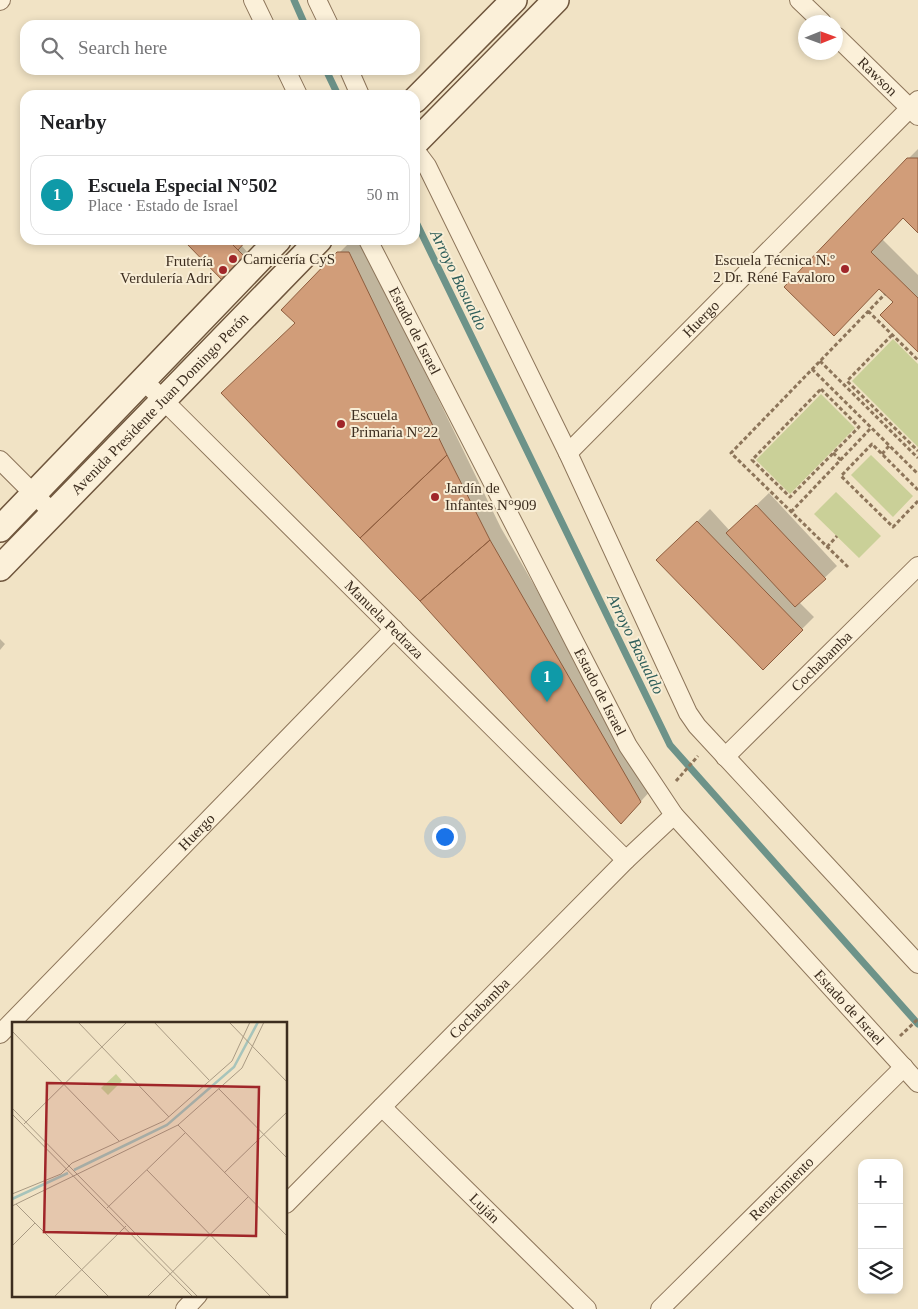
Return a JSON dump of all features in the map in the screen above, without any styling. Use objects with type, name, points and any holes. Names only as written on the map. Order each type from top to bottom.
[{"type":"main road","points":[[420,95],[514,0]]},
{"type":"main road","points":[[420,138],[556,0]]},
{"type":"main road","name":"Avenida Presidente Juan Domingo Perón","points":[[0,529],[273,245]]},
{"type":"main road","name":"Avenida Presidente Juan Domingo Perón","points":[[0,568],[313,245]]},
{"type":"street","points":[[253,0],[263,20]]},
{"type":"street","points":[[318,0],[327,20]]},
{"type":"street","points":[[799,0],[815,15]]},
{"type":"street","name":"Rawson","points":[[843,42],[915,108]]},
{"type":"street","points":[[288,75],[296,90]]},
{"type":"street","points":[[351,75],[358,90]]},
{"type":"street","name":"Huergo","points":[[568,453],[915,108]]},
{"type":"street","points":[[420,157],[427,166],[568,453],[688,713],[696,726],[918,964]]},
{"type":"street","name":"Estado de Israel","points":[[371,245],[628,746],[674,815],[918,1083]]},
{"type":"street","name":"Manuela Pedraza","points":[[143,380],[626,860]]},
{"type":"street","points":[[0,460],[53,513]]},
{"type":"street","name":"Cochabamba","points":[[725,757],[918,566]]},
{"type":"street","name":"Huergo","points":[[5,1029],[394,629]]},
{"type":"street","name":"Cochabamba","points":[[288,1202],[626,860],[674,815]]},
{"type":"street","name":"Renacimiento","points":[[660,1309],[904,1068]]},
{"type":"street","name":"Luján","points":[[382,1106],[587,1309]]},
{"type":"street","points":[[185,1309],[197,1296]]},
{"type":"path","points":[[848,567],[731,453],[885,294]]},
{"type":"path","points":[[868,312],[918,360]]},
{"type":"path","points":[[892,335],[847,381],[918,451]]},
{"type":"path","points":[[820,361],[918,458]]},
{"type":"path","points":[[812,369],[918,474]]},
{"type":"path","points":[[821,389],[859,427],[833,453],[790,497],[752,460],[821,389]]},
{"type":"path","points":[[855,396],[859,393]]},
{"type":"path","points":[[792,512],[871,428]]},
{"type":"path","points":[[891,432],[895,428]]},
{"type":"path","points":[[918,490],[872,444],[840,476],[893,527],[918,501]]},
{"type":"path","points":[[882,454],[889,446]]},
{"type":"path","points":[[833,453],[841,460]]},
{"type":"path","points":[[827,547],[837,536]]},
{"type":"path","points":[[679,778],[699,756]]},
{"type":"path","points":[[904,1032],[918,1019]]},
{"type":"green space","points":[[893,339],[918,364],[918,447],[852,381]]},
{"type":"green space","points":[[821,394],[855,428],[790,494],[756,460]]},
{"type":"green space","points":[[871,455],[913,496],[893,517],[851,475]]},
{"type":"green space","points":[[836,492],[881,536],[859,558],[814,514]]},
{"type":"building","name":"Escuela Técnica N.º 2 Dr. René Favaloro","points":[[907,158],[918,158],[918,233],[903,218],[871,252],[918,298],[918,352],[880,315],[893,302],[879,289],[834,336],[784,287]]},
{"type":"building","points":[[188,245],[233,245],[247,259],[224,282]]},
{"type":"building","points":[[233,245],[242,245],[238,250]]},
{"type":"building","name":"Escuela Primaria N°22","points":[[337,252],[349,252],[447,455],[360,538],[221,393],[295,323],[281,310]]},
{"type":"building","name":"Jardín de Infantes N°909","points":[[447,455],[490,540],[420,601],[360,538]]},
{"type":"building","points":[[756,505],[826,579],[795,607],[726,533]]},
{"type":"building","points":[[697,521],[803,630],[763,670],[656,560]]},
{"type":"building","points":[[490,540],[641,802],[621,824],[420,601]]},
{"type":"waterway","name":"Arroyo Basualdo","points":[[294,0],[303,20]]},
{"type":"waterway","name":"Arroyo Basualdo","points":[[328,75],[336,90]]},
{"type":"waterway","name":"Arroyo Basualdo","points":[[420,230],[670,745],[918,1024]]},
{"type":"place","name":"Carnicería CyS","points":[[233,259]]},
{"type":"place","name":"Escuela Técnica N.º 2 Dr. René Favaloro","points":[[845,269]]},
{"type":"place","name":"Frutería Verdulería Adri","points":[[223,270]]},
{"type":"place","name":"Escuela Primaria N°22","points":[[341,424]]},
{"type":"place","name":"Jardín de Infantes N°909","points":[[435,497]]},
{"type":"place","name":"Escuela Especial N°502","points":[[547,702]]}]
